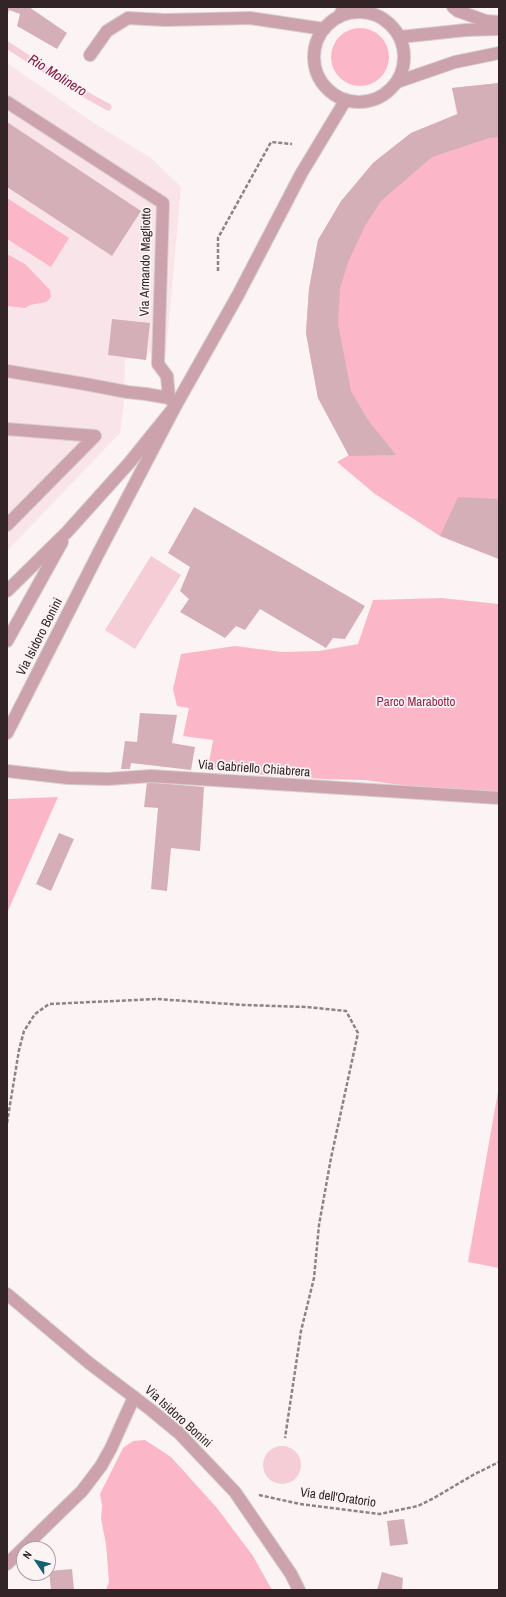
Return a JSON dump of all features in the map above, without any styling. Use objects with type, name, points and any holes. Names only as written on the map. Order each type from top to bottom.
[{"type":"street","points":[[456,8],[486,21],[499,22]]},
{"type":"street","points":[[376,11],[400,37],[404,52],[403,68],[397,82],[380,98],[368,102],[357,103],[345,101],[330,92],[319,78],[314,62],[316,44],[324,29],[342,12],[351,13],[376,11]]},
{"type":"street","points":[[90,55],[107,31],[128,18],[165,20],[250,18],[324,29]]},
{"type":"street","points":[[400,37],[466,30],[499,29]]},
{"type":"street","points":[[397,82],[455,62],[499,53]]},
{"type":"street","points":[[7,591],[67,532],[130,462],[173,401],[238,296],[301,174],[345,101]]},
{"type":"street","name":"Via Armando Magliotto","points":[[7,102],[163,203],[158,364],[167,376],[173,401]]},
{"type":"street","points":[[7,371],[146,394],[173,401]]},
{"type":"street","name":"Via Isidoro Bonini","points":[[7,733],[98,554],[173,401]]},
{"type":"street","points":[[7,429],[95,436],[7,525]]},
{"type":"street","points":[[7,641],[67,532]]},
{"type":"street","name":"Via Gabriello Chiabrera","points":[[7,771],[68,778],[108,779],[151,776],[499,798]]},
{"type":"street","name":"Via Isidoro Bonini","points":[[7,1294],[89,1363],[134,1397],[178,1434],[235,1492],[291,1574],[299,1590]]},
{"type":"street","points":[[7,1564],[82,1491],[101,1466],[111,1448],[134,1397]]},
{"type":"path","points":[[218,272],[218,238],[271,142],[292,144]]},
{"type":"path","points":[[7,1123],[19,1050],[24,1031],[35,1014],[49,1004],[157,999],[244,1005],[307,1007],[346,1011],[358,1033],[331,1158],[319,1225],[314,1278],[301,1331],[285,1438]]},
{"type":"path","name":"Via dell'Oratorio","points":[[235,1492],[263,1495],[300,1504],[380,1514],[418,1506],[473,1474],[499,1462]]},
{"type":"shaded area","points":[[7,63],[94,123],[151,158],[181,187],[166,353],[149,352],[146,360],[125,358],[124,403],[120,433],[7,551]]},
{"type":"shaded area","points":[[151,556],[181,575],[135,649],[105,630]]},
{"type":"shaded area","points":[[278,1446],[286,1446],[296,1451],[300,1458],[300,1472],[296,1479],[286,1484],[278,1484],[268,1479],[266,1476],[263,1469],[263,1461],[268,1451],[271,1449]]},
{"type":"green space","points":[[360,28],[371,30],[384,41],[387,46],[389,57],[387,68],[376,81],[371,84],[360,86],[349,84],[336,73],[333,68],[331,57],[333,46],[344,33],[349,30]]},
{"type":"green space","points":[[499,83],[499,559],[440,536],[375,494],[337,462],[349,455],[318,398],[306,333],[309,289],[318,240],[342,201],[373,163],[411,133],[457,114],[452,88]]},
{"type":"green space","points":[[7,198],[69,238],[51,267],[7,239]]},
{"type":"green space","points":[[7,254],[25,264],[50,290],[51,297],[46,302],[30,305],[25,308],[7,306]]},
{"type":"green space","name":"Parco Marabotto","points":[[441,598],[499,604],[499,791],[476,795],[364,780],[264,775],[208,768],[213,740],[183,736],[189,708],[177,706],[173,689],[181,654],[235,646],[282,652],[319,651],[358,644],[373,600]]},
{"type":"green space","points":[[58,797],[7,913],[7,799]]},
{"type":"green space","points":[[499,1086],[499,1268],[468,1262]]},
{"type":"green space","points":[[145,1440],[171,1457],[217,1508],[253,1556],[272,1590],[106,1590],[109,1582],[106,1544],[101,1519],[102,1506],[100,1494],[123,1448],[133,1441]]},
{"type":"building","points":[[7,7],[29,7],[67,33],[57,49],[17,26],[20,14],[9,10],[7,17]]},
{"type":"building","points":[[499,83],[499,137],[489,138],[432,157],[381,201],[365,226],[349,260],[340,288],[338,324],[351,391],[368,420],[396,455],[349,456],[318,398],[306,333],[309,289],[318,240],[341,201],[373,163],[411,133],[458,114],[452,88]]},
{"type":"building","points":[[7,122],[141,211],[112,256],[7,187]]},
{"type":"building","points":[[112,319],[150,323],[146,360],[108,355]]},
{"type":"building","points":[[458,497],[499,499],[499,559],[440,536]]},
{"type":"building","points":[[194,507],[365,606],[345,639],[333,638],[326,648],[260,609],[245,630],[236,626],[225,638],[180,612],[189,599],[180,591],[190,567],[168,553]]},
{"type":"building","points":[[140,713],[177,715],[172,743],[195,747],[191,770],[131,763],[130,769],[121,769],[125,741],[137,742]]},
{"type":"building","points":[[147,782],[204,787],[200,851],[171,848],[167,891],[151,889],[158,808],[144,807]]},
{"type":"building","points":[[59,833],[74,839],[51,891],[36,884]]},
{"type":"building","points":[[404,1519],[408,1544],[390,1546],[387,1521]]},
{"type":"building","points":[[72,1569],[74,1590],[51,1590],[50,1581],[56,1581],[56,1570]]},
{"type":"building","points":[[382,1572],[403,1578],[402,1590],[377,1590]]},
{"type":"waterway","name":"Rio Molinero","points":[[7,45],[72,87],[108,107]]}]
